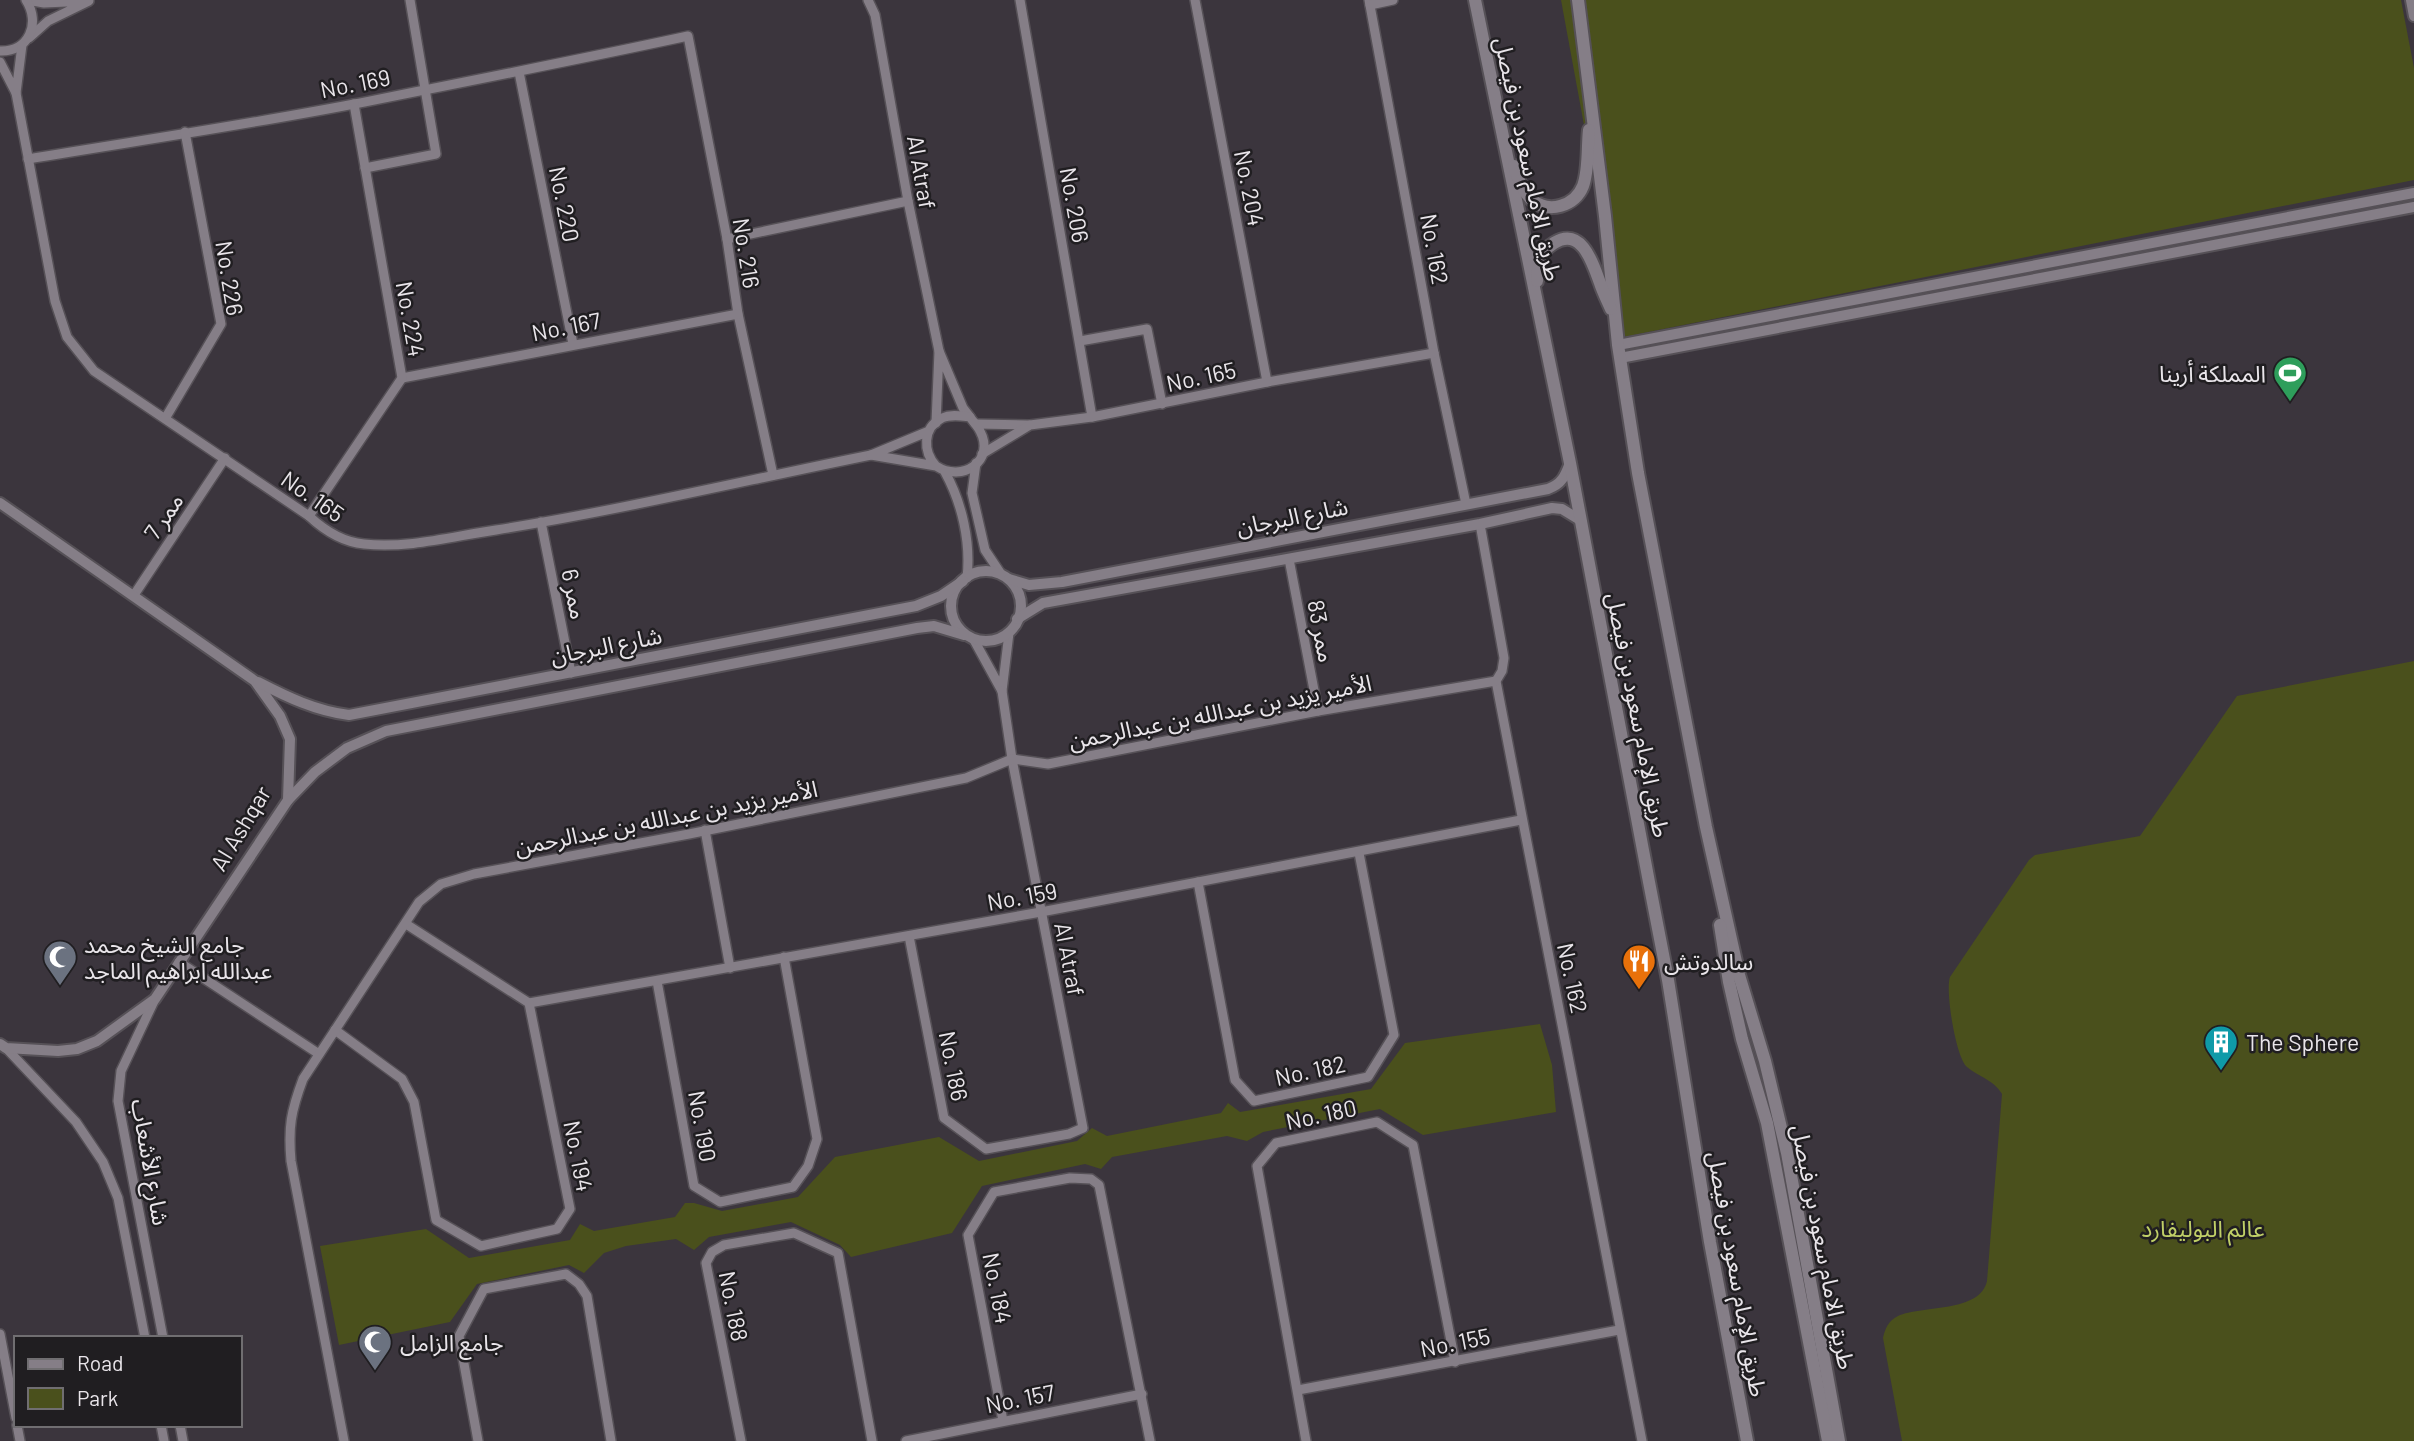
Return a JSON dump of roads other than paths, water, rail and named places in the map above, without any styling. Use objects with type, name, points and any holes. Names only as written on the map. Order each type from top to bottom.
[{"type":"main road","name":"طريق الإمام سعود بن فيصل","points":[[1475,0],[1570,463],[1668,980],[1710,1242],[1747,1441]]},
{"type":"main road","name":"طريق الإمام سعود بن فيصل","points":[[1578,0],[1619,351],[1638,472],[1683,717],[1716,875],[1739,975],[1765,1061]]},
{"type":"main road","points":[[1497,116],[1525,192],[1533,201],[1553,208],[1576,197],[1582,188],[1591,105]]},
{"type":"main road","points":[[1536,295],[1537,266],[1541,254],[1560,239],[1572,239],[1582,245],[1591,258],[1600,286],[1615,316]]},
{"type":"main road","name":"طريق الإمام سعود بن فيصل","points":[[1716,875],[1720,926],[1729,982],[1742,1040],[1767,1123],[1828,1441]]},
{"type":"main road","name":"طريق الامام سعود بن فيصل","points":[[1765,1061],[1794,1186],[1839,1441]]},
{"type":"street","points":[[27,0],[44,3],[91,0]]},
{"type":"street","points":[[16,93],[26,41],[34,19],[27,0]]},
{"type":"street","points":[[0,51],[14,50],[48,20],[91,0]]},
{"type":"street","points":[[365,168],[436,154],[410,0]]},
{"type":"street","name":"Al Atraf","points":[[868,0],[875,15],[908,201],[939,351],[963,408],[973,421]]},
{"type":"street","name":"No. 206","points":[[1020,0],[1092,417]]},
{"type":"street","name":"No. 204","points":[[1195,0],[1267,382]]},
{"type":"street","points":[[1370,2],[1393,0]]},
{"type":"street","points":[[2411,0],[2414,16]]},
{"type":"street","name":"No. 162","points":[[1370,2],[1434,353],[1466,504]]},
{"type":"street","name":"No. 169","points":[[28,159],[354,104],[688,36]]},
{"type":"street","name":"No. 216","points":[[688,36],[727,239],[738,314],[773,475]]},
{"type":"street","points":[[0,62],[16,93]]},
{"type":"street","name":"No. 220","points":[[519,72],[573,344]]},
{"type":"street","name":"No. 165","points":[[16,93],[55,301],[66,337],[94,371],[166,417],[342,540],[365,545],[407,543],[541,522],[871,455]]},
{"type":"street","name":"No. 224","points":[[309,516],[402,378],[354,104]]},
{"type":"street","name":"No. 226","points":[[166,417],[221,324],[184,132]]},
{"type":"street","points":[[1619,351],[2414,193]]},
{"type":"street","points":[[727,239],[908,201]]},
{"type":"street","points":[[1619,351],[2414,207]]},
{"type":"street","name":"No. 167","points":[[402,378],[738,314]]},
{"type":"street","points":[[1080,341],[1147,329],[1162,404]]},
{"type":"street","name":"Al Atraf","points":[[932,427],[939,351]]},
{"type":"street","name":"No. 165","points":[[982,454],[1030,425],[1092,417],[1267,382],[1434,353]]},
{"type":"street","points":[[871,455],[950,416],[973,421],[1030,425]]},
{"type":"street","points":[[871,455],[964,472],[976,463],[982,454],[984,441],[973,421]]},
{"type":"street","points":[[932,427],[927,450],[930,459],[941,469],[957,494],[968,552],[965,579],[952,597],[954,621],[969,638],[1002,691]]},
{"type":"street","name":"ممر 7","points":[[134,595],[225,458]]},
{"type":"street","points":[[976,463],[972,493],[985,550],[1019,596],[1020,608],[1009,633],[1002,691]]},
{"type":"street","name":"شارع البرجان","points":[[255,681],[289,698],[329,712],[349,715],[916,606],[941,596],[973,573],[983,570],[1029,585],[1062,582],[1548,489],[1564,479],[1570,463]]},
{"type":"street","name":"Al Ashqar","points":[[0,503],[255,681],[280,716],[290,739],[288,800],[155,999],[97,1041],[77,1049],[58,1051],[3,1046]]},
{"type":"street","name":"شارع البرجان","points":[[1017,619],[1043,603],[1480,524],[1552,508],[1562,509],[1580,520]]},
{"type":"street","name":"ممر 6","points":[[541,522],[571,673]]},
{"type":"street","name":"No. 162","points":[[1480,524],[1504,658],[1502,671],[1496,681],[1642,1441]]},
{"type":"street","name":"ممر 83","points":[[1289,559],[1318,711]]},
{"type":"street","name":"شارع البرجان","points":[[288,800],[315,772],[347,748],[386,731],[917,628],[933,626],[969,638],[999,640],[1009,633]]},
{"type":"street","name":"الأمير يزيد بن عبدالله بن عبدالرحمن","points":[[344,1441],[291,1161],[291,1110],[303,1079],[419,902],[441,884],[474,874],[966,778],[1012,759],[1048,764],[1318,711],[1496,681]]},
{"type":"street","name":"Al Atraf","points":[[1002,691],[1012,759],[1079,1110]]},
{"type":"street","name":"No. 159","points":[[529,1003],[1041,912],[1521,820]]},
{"type":"street","points":[[705,830],[730,968]]},
{"type":"street","name":"No. 182","points":[[1198,882],[1235,1080],[1254,1101],[1368,1077],[1394,1035],[1359,853]]},
{"type":"street","points":[[405,924],[529,1003]]},
{"type":"street","name":"No. 186","points":[[909,936],[944,1118],[986,1149],[1069,1134],[1083,1128],[1079,1110]]},
{"type":"street","name":"No. 190","points":[[657,981],[694,1186],[720,1202],[793,1187],[808,1166],[817,1139],[784,957]]},
{"type":"street","points":[[179,962],[319,1054]]},
{"type":"street","name":"شارع الأشعاب","points":[[155,999],[121,1072],[118,1101],[163,1336]]},
{"type":"street","name":"No. 194","points":[[335,1030],[402,1079],[414,1101],[436,1220],[481,1246],[557,1229],[570,1209],[529,1003]]},
{"type":"street","name":"شارع الأشعاب","points":[[3,1046],[76,1122],[103,1162],[118,1198],[145,1336]]},
{"type":"street","name":"No. 180","points":[[1306,1441],[1257,1166],[1276,1143],[1377,1122],[1413,1145],[1455,1362]]},
{"type":"street","name":"No. 184","points":[[1003,1421],[968,1235],[994,1192],[1070,1178],[1091,1179],[1099,1185],[1142,1394]]},
{"type":"street","name":"No. 188","points":[[741,1441],[706,1263],[712,1252],[724,1245],[794,1233],[838,1253],[872,1441]]},
{"type":"street","points":[[478,1441],[459,1336],[484,1289],[566,1274],[579,1284],[587,1296],[611,1441]]},
{"type":"street","name":"No. 155","points":[[1298,1390],[1619,1330]]},
{"type":"street","points":[[0,1334],[14,1408]]},
{"type":"street","points":[[1142,1394],[1150,1441]]},
{"type":"street","name":"No. 157","points":[[906,1441],[1142,1394]]},
{"type":"place","name":"المملكة أرينا","points":[[2290,403]]},
{"type":"place","name":"جامع الشيخ محمد عبدالله ابراهيم الماجد","points":[[60,987]]},
{"type":"place","name":"سالدوتش","points":[[1639,991]]},
{"type":"place","name":"The Sphere","points":[[2221,1072]]},
{"type":"place","name":"جامع الزامل","points":[[375,1372]]},
{"type":"park label","name":"عالم البوليفارد","points":[[2203,1228]]}]
